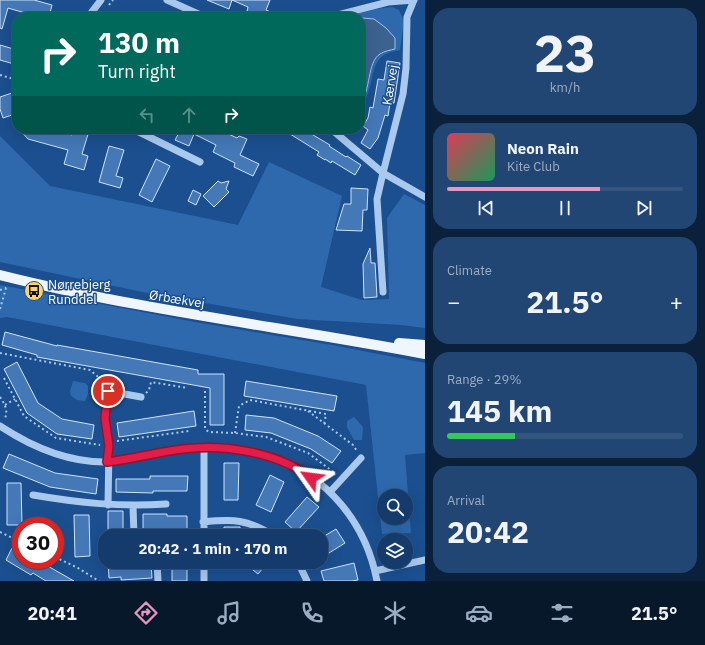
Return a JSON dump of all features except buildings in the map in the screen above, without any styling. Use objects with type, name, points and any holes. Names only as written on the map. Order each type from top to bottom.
[{"type":"main road","name":"Ørbækvej","points":[[0,275],[34,284],[139,306],[351,340],[425,354]]},
{"type":"main road","name":"Ørbækvej","points":[[351,340],[425,345]]},
{"type":"street","points":[[92,12],[101,0]]},
{"type":"street","points":[[167,0],[195,12]]},
{"type":"street","points":[[349,12],[388,2],[414,0]]},
{"type":"street","name":"Kærvej","points":[[383,292],[377,199],[403,94],[406,68],[407,17],[414,0]]},
{"type":"street","points":[[143,134],[200,162]]},
{"type":"street","points":[[336,134],[383,173],[425,197]]},
{"type":"street","points":[[108,505],[108,443],[105,418],[108,391],[141,397]]},
{"type":"street","points":[[0,426],[26,442],[50,452],[75,459],[107,462],[129,460],[171,451],[204,448],[240,450],[272,457],[305,472],[330,492],[346,509],[358,527],[367,547],[377,581]]},
{"type":"street","points":[[204,448],[204,529]]},
{"type":"street","points":[[330,492],[361,458]]},
{"type":"street","points":[[33,495],[67,501],[108,505],[133,506],[166,504]]},
{"type":"street","points":[[133,506],[134,529]]},
{"type":"street","points":[[203,522],[230,520],[248,523],[263,529]]},
{"type":"street","points":[[375,571],[425,560]]},
{"type":"street","points":[[157,569],[158,581]]},
{"type":"street","points":[[204,569],[204,581]]},
{"type":"street","points":[[301,569],[307,581]]},
{"type":"path","points":[[0,75],[12,79]]},
{"type":"path","points":[[0,310],[6,288]]},
{"type":"path","points":[[0,290],[12,288]]},
{"type":"path","points":[[0,352],[90,370],[104,382],[108,391]]},
{"type":"path","points":[[4,378],[24,416],[56,438],[108,443],[189,431]]},
{"type":"path","points":[[141,397],[149,390],[151,382],[188,388]]},
{"type":"path","points":[[205,390],[205,429],[209,432],[235,433],[266,437],[308,453],[342,479]]},
{"type":"path","points":[[0,397],[5,405],[6,416],[0,426]]},
{"type":"path","points":[[5,405],[15,399]]},
{"type":"path","points":[[235,433],[239,406],[250,400],[326,414],[324,425]]},
{"type":"path","points":[[307,410],[324,425],[353,445],[361,458]]},
{"type":"path","points":[[0,532],[12,538]]},
{"type":"path","points":[[64,561],[100,581]]},
{"type":"shaded area","points":[[392,7],[399,10],[404,21],[400,50],[392,51],[381,57],[374,70],[365,100],[364,12]]},
{"type":"shaded area","points":[[365,18],[374,19],[386,28],[395,38],[395,49],[383,52],[373,63],[365,94]]},
{"type":"shaded area","points":[[0,136],[50,186],[238,225],[269,162],[342,196],[321,287],[362,300],[389,299],[387,218],[404,194],[425,205],[425,328],[401,325],[298,319],[147,293],[0,262]]},
{"type":"shaded area","points":[[0,285],[425,363],[425,453],[405,455],[408,489],[377,489],[366,385],[7,317],[0,318]]},
{"type":"shaded area","points":[[73,381],[85,383],[88,386],[88,394],[85,401],[77,400],[71,396],[70,391]]},
{"type":"shaded area","points":[[354,417],[363,427],[362,440],[354,440],[347,427],[347,421]]},
{"type":"shaded area","points":[[381,525],[410,525],[411,533],[382,533]]},
{"type":"place","name":"Nørrebjerg Runddel","points":[[34,291]]},
{"type":"route","points":[[108,391],[105,418],[109,446],[107,462],[129,460],[185,449],[204,448],[240,450],[272,457],[305,472],[311,478]]}]
